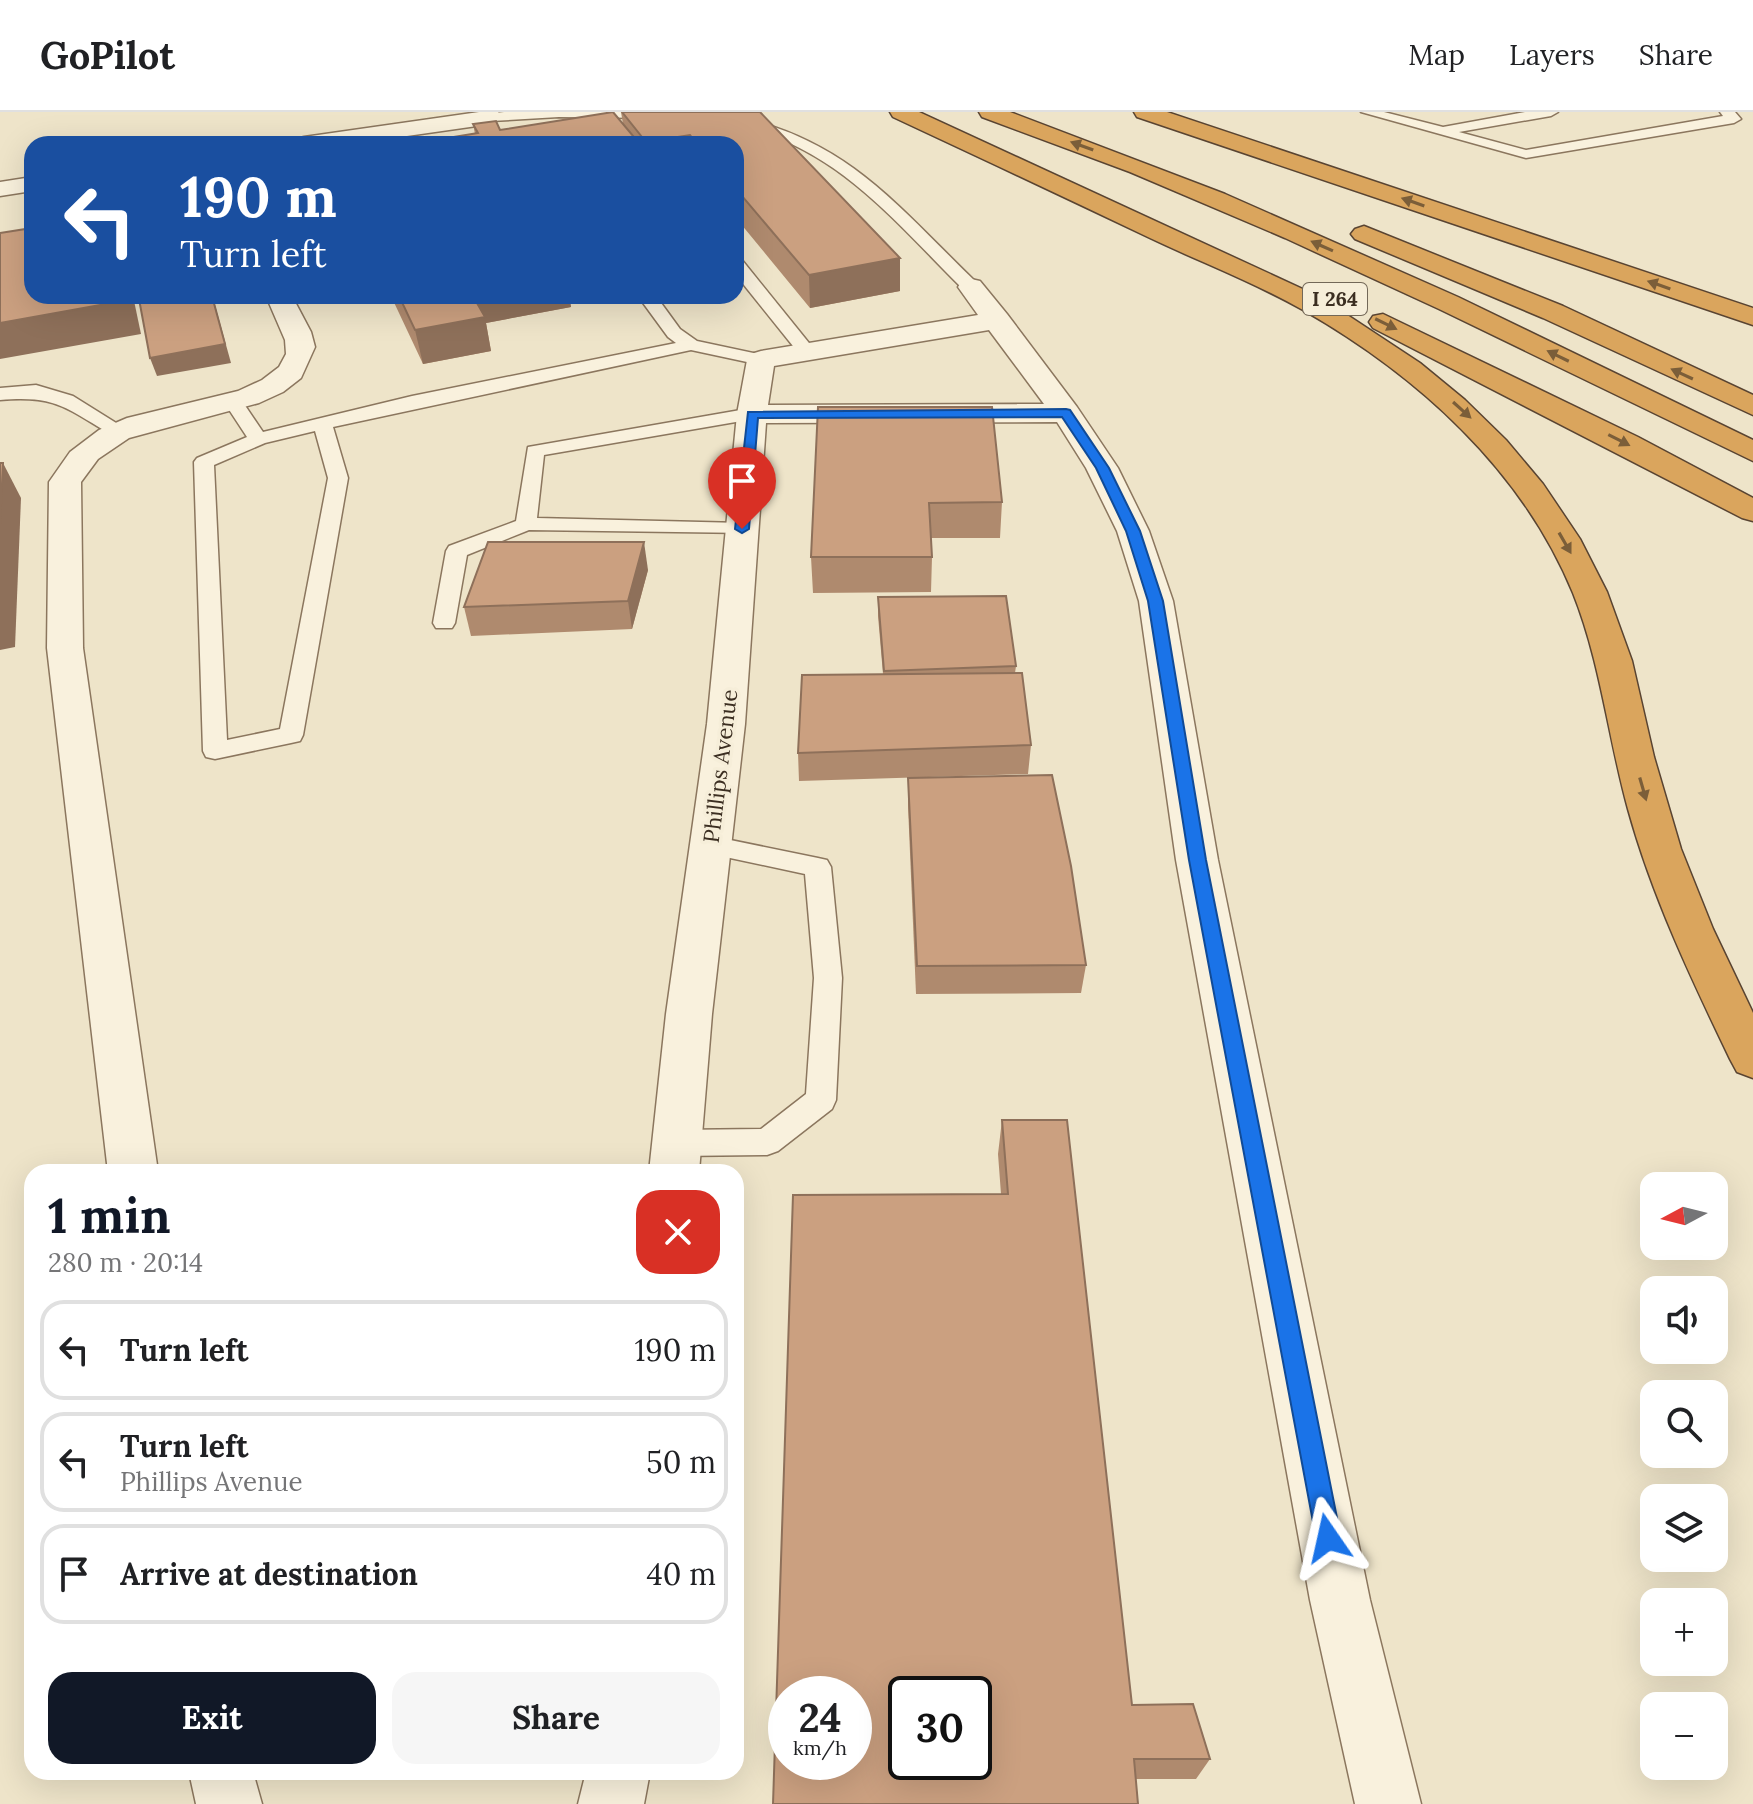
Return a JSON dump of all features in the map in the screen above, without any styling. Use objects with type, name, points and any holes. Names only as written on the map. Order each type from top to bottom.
[{"type":"highway","name":"I 264","points":[[903,112],[1001,150],[1250,259],[1627,444],[1753,511]]},
{"type":"highway","points":[[903,112],[1310,303],[1354,328],[1415,371],[1463,410],[1498,447],[1547,511],[1581,571],[1611,650],[1631,746],[1660,850],[1708,971],[1753,1059]]},
{"type":"highway","name":"I 264","points":[[990,112],[1136,166],[1322,246],[1514,335],[1753,452]]},
{"type":"highway","points":[[1047,112],[1179,159]]},
{"type":"highway","points":[[1145,112],[1743,314]]},
{"type":"highway","points":[[1274,197],[1318,215]]},
{"type":"highway","points":[[1347,227],[1553,312],[1753,406]]},
{"type":"street","points":[[359,136],[491,117]]},
{"type":"street","points":[[0,189],[24,185]]},
{"type":"street","points":[[132,1164],[65,648],[65,482],[75,464],[93,446],[119,431],[140,423],[233,402],[279,381],[294,367],[301,353],[300,342],[283,304]]},
{"type":"street","points":[[761,360],[807,352],[984,304],[1066,413],[1102,468],[1133,531],[1156,601],[1215,952],[1340,1600],[1388,1804]]},
{"type":"street","name":"Phillips Avenue","points":[[676,1158],[726,724],[752,414],[761,360]]},
{"type":"street","points":[[752,414],[1066,413]]},
{"type":"street","points":[[223,1780],[229,1804]]},
{"type":"street","points":[[611,1804],[616,1780]]},
{"type":"lane","points":[[1368,112],[1526,154],[1734,119],[1727,112]]},
{"type":"lane","points":[[1438,131],[1551,112]]},
{"type":"lane","points":[[491,117],[559,113],[680,115]]},
{"type":"lane","points":[[723,119],[751,123],[792,136],[845,166],[984,304]]},
{"type":"lane","points":[[744,274],[807,352]]},
{"type":"lane","points":[[653,304],[674,333],[691,345],[761,360]]},
{"type":"lane","points":[[322,422],[338,478],[291,735],[215,751],[204,462],[258,439],[322,422],[691,345]]},
{"type":"lane","points":[[0,394],[36,391],[66,400],[119,431]]},
{"type":"lane","points":[[233,402],[258,439]]},
{"type":"lane","points":[[526,524],[535,451],[752,414]]},
{"type":"lane","points":[[444,623],[457,551],[526,524],[742,529]]},
{"type":"lane","points":[[676,1158],[767,1142],[821,1100],[828,978],[818,867],[711,845]]},
{"type":"building","points":[[613,112],[633,136],[460,136],[478,133],[473,124],[496,121],[500,130]]},
{"type":"building","points":[[622,112],[760,112],[900,258],[809,275],[744,198],[744,136],[641,136]]},
{"type":"building","points":[[24,229],[24,304],[106,304],[0,323],[0,233]]},
{"type":"building","points":[[140,304],[214,304],[225,344],[150,358]]},
{"type":"building","points":[[403,304],[478,304],[485,317],[415,330]]},
{"type":"building","points":[[818,407],[992,407],[1002,502],[929,503],[932,557],[811,557]]},
{"type":"building","points":[[0,463],[3,463],[0,524]]},
{"type":"building","points":[[488,542],[644,542],[628,601],[464,607]]},
{"type":"building","points":[[1006,596],[1016,666],[884,671],[878,597]]},
{"type":"building","points":[[1022,673],[1031,745],[798,753],[802,675]]},
{"type":"building","points":[[1052,775],[1071,866],[1086,965],[917,966],[908,778]]},
{"type":"building","points":[[1002,1120],[1067,1120],[1132,1705],[1193,1704],[1210,1759],[1134,1759],[1138,1804],[773,1804],[774,1780],[872,1780],[872,1676],[777,1676],[793,1195],[1008,1194]]},
{"type":"route","points":[[742,529],[752,414],[1066,413],[1102,468],[1133,531],[1156,601],[1197,860],[1328,1538]]}]
